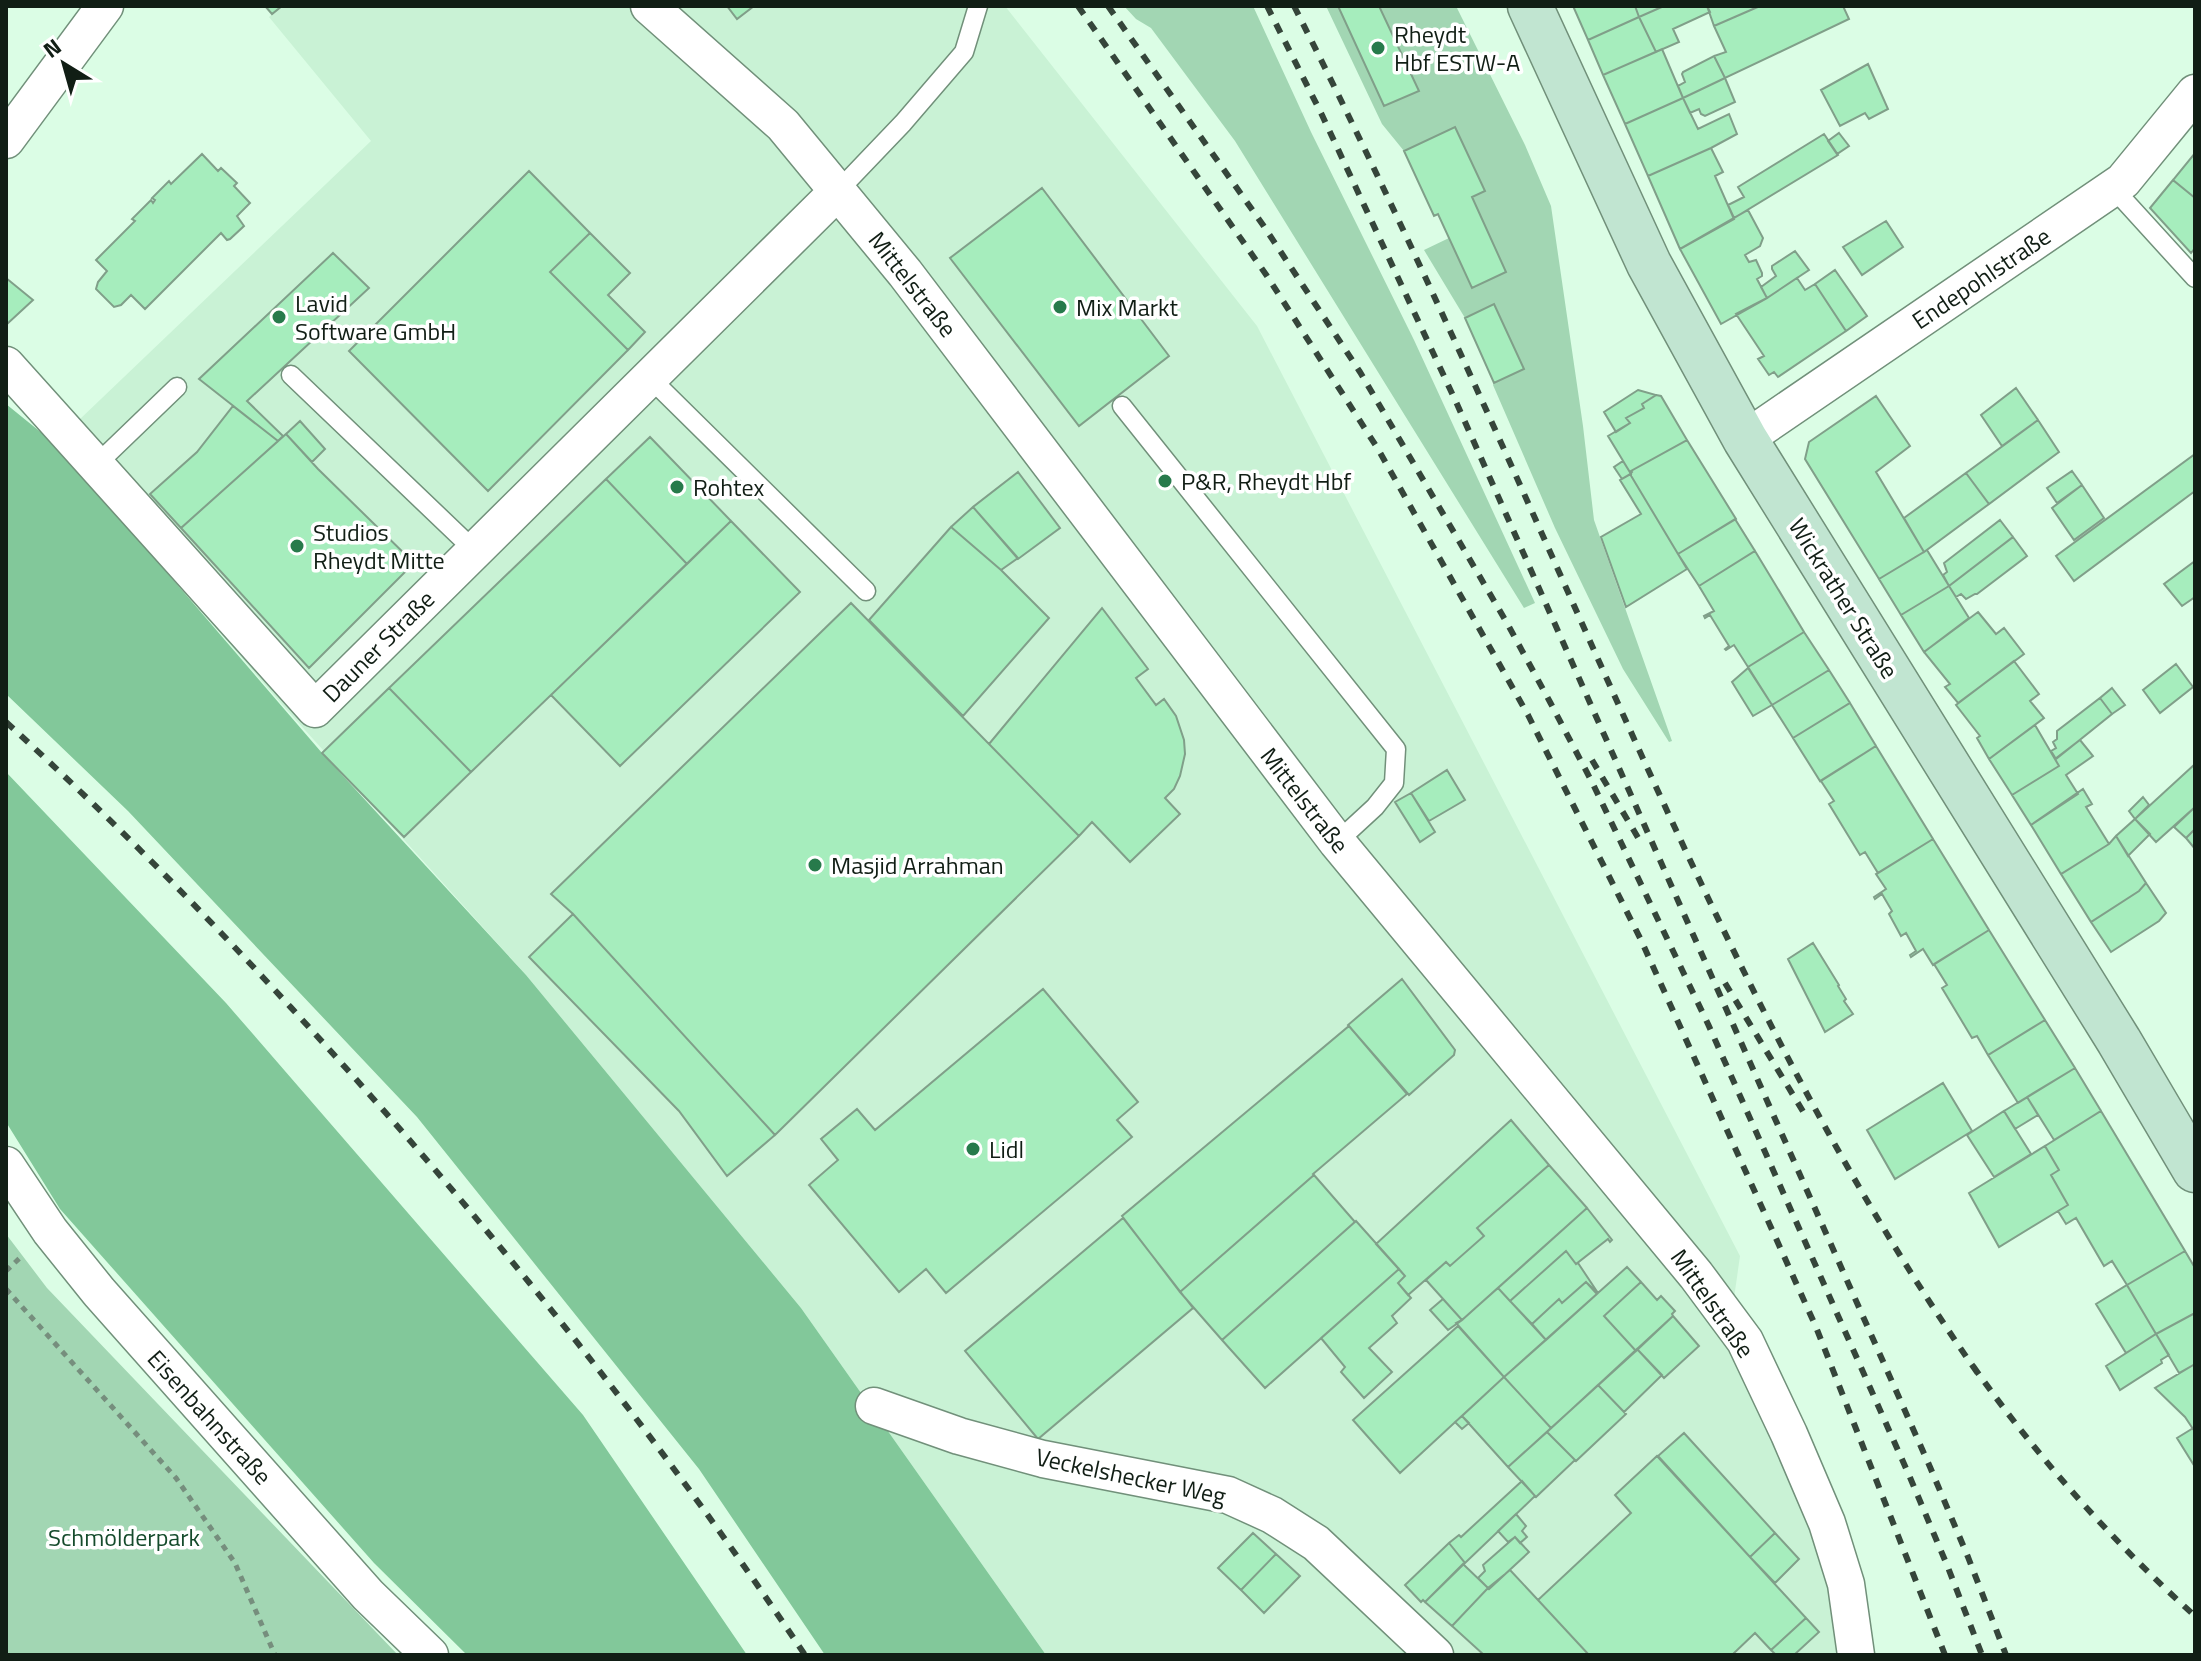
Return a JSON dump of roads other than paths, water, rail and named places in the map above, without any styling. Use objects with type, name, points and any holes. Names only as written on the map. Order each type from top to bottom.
[{"type":"main road","name":"Wickrather Straße","points":[[1530,6],[1649,264],[1745,439],[2195,1170]]},
{"type":"street","points":[[6,140],[105,6]]},
{"type":"street","name":"Mittelstraße","points":[[649,6],[783,125],[838,191],[905,273],[1337,842],[1696,1275],[1745,1341],[1827,1523],[1846,1584],[1856,1655]]},
{"type":"street","name":"Endepohlstraße","points":[[1745,439],[2123,181],[2195,93]]},
{"type":"street","name":"Dauner Straße","points":[[6,365],[315,709],[838,191]]},
{"type":"street","name":"Eisenbahnstraße","points":[[6,1165],[50,1231],[99,1292],[368,1595],[430,1655]]},
{"type":"street","name":"Veckelshecker Weg","points":[[874,1406],[959,1436],[1043,1459],[1228,1495],[1272,1515],[1316,1543],[1435,1655]]},
{"type":"lane","points":[[838,191],[903,123],[964,52],[978,6]]},
{"type":"lane","points":[[2113,188],[2195,278]]},
{"type":"lane","points":[[291,375],[475,551]]},
{"type":"lane","points":[[650,378],[866,591]]},
{"type":"lane","points":[[96,465],[177,387]]},
{"type":"lane","points":[[1122,406],[1396,749],[1394,783],[1375,807],[1337,842]]},
{"type":"railway","points":[[1078,6],[1267,276],[1378,449],[1528,715],[1641,940],[1816,1327],[1945,1655]]},
{"type":"railway","points":[[1108,6],[1263,225],[1360,372],[1550,702],[1592,782],[1708,1024],[1909,1475],[1982,1655]]},
{"type":"railway","points":[[1267,6],[1322,115],[1457,404],[1930,1467],[2006,1655]]},
{"type":"railway","points":[[1294,6],[1410,245],[1679,836],[1769,1021],[1868,1201],[1921,1289],[1979,1375]]},
{"type":"railway","points":[[6,722],[105,815],[248,961],[441,1177],[551,1309],[656,1445],[805,1655]]},
{"type":"railway","points":[[1592,760],[1643,846]]},
{"type":"railway","points":[[1725,983],[1804,1113]]},
{"type":"railway","points":[[1973,1366],[2023,1433],[2077,1497],[2134,1558],[2195,1616]]},
{"type":"place","name":"Rheydt Hbf ESTW-A","points":[[1378,48]]},
{"type":"place","name":"Mix Markt","points":[[1060,307]]},
{"type":"place","name":"Lavid Software GmbH","points":[[279,317]]},
{"type":"place","name":"P&R, Rheydt Hbf","points":[[1165,481]]},
{"type":"place","name":"Rohtex","points":[[677,487]]},
{"type":"place","name":"Studios Rheydt Mitte","points":[[297,546]]},
{"type":"place","name":"Masjid Arrahman","points":[[815,865]]},
{"type":"place","name":"Lidl","points":[[973,1149]]},
{"type":"park label","name":"Schmölderpark","points":[[124,1537]]}]
